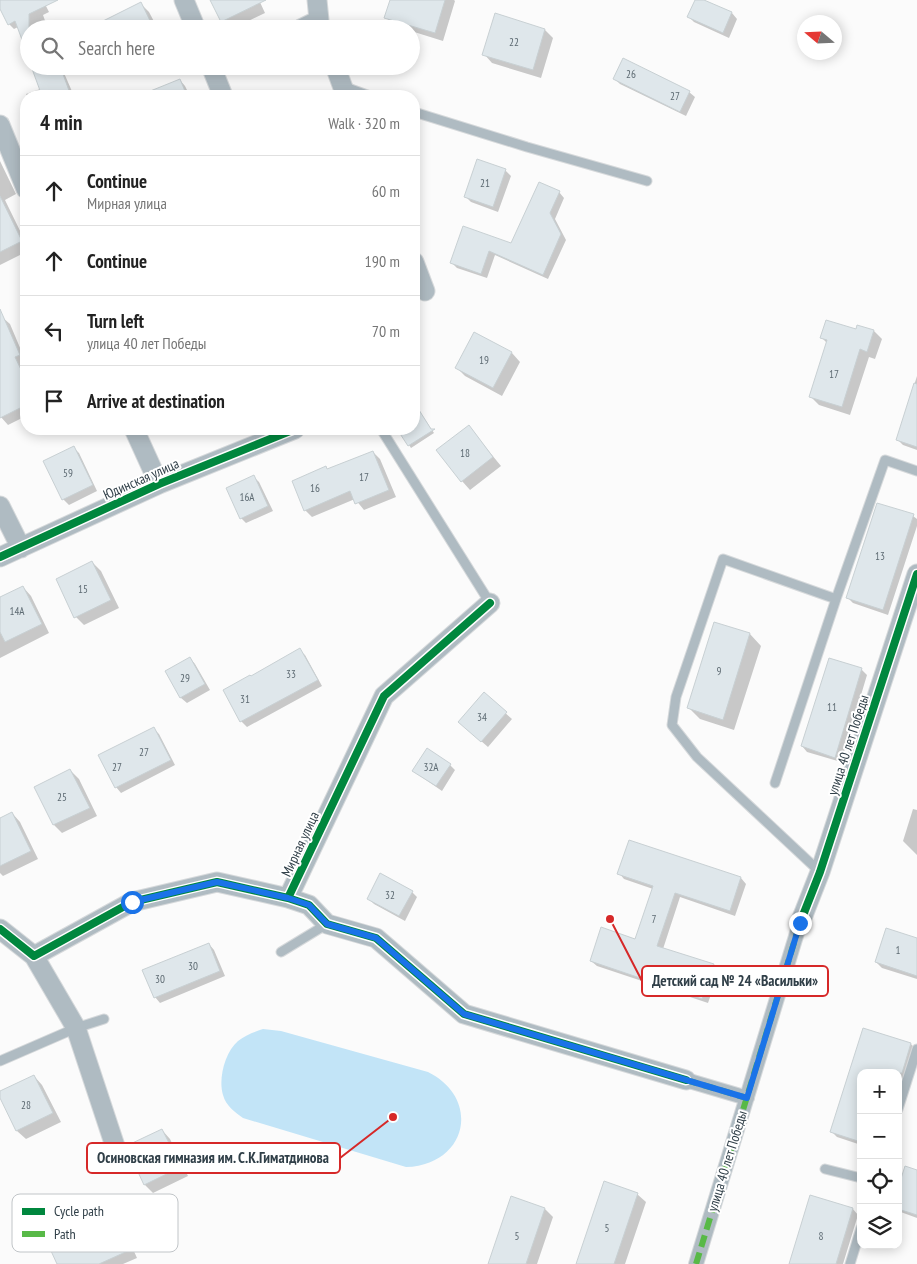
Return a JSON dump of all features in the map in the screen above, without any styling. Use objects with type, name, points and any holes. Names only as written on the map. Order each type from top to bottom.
[{"type":"street","points":[[184,0],[192,20]]},
{"type":"street","points":[[317,0],[320,20]]},
{"type":"street","points":[[218,75],[222,90]]},
{"type":"street","points":[[338,75],[344,90]]},
{"type":"street","points":[[0,124],[20,174]]},
{"type":"street","points":[[420,278],[425,291]]},
{"type":"street","points":[[137,435],[160,484]]},
{"type":"street","name":"Юдинская улица","points":[[0,558],[160,484],[280,435]]},
{"type":"street","points":[[0,506],[21,548]]},
{"type":"street","name":"улица 40 лет Победы","points":[[696,1264],[800,923],[820,872],[917,574]]},
{"type":"street","name":"Мирная улица","points":[[34,956],[132,902],[217,882],[288,898],[384,696],[490,604]]},
{"type":"street","points":[[288,898],[309,905],[327,924],[376,938],[464,1014],[747,1098]]},
{"type":"street","points":[[0,928],[34,956],[76,1028],[116,1146]]},
{"type":"lane","points":[[420,114],[647,181]]},
{"type":"lane","points":[[385,435],[490,604]]},
{"type":"lane","points":[[775,783],[836,599],[885,460],[917,471]]},
{"type":"lane","points":[[820,872],[697,757],[672,725],[676,697],[723,559],[836,599]]},
{"type":"lane","points":[[281,952],[327,924]]},
{"type":"lane","points":[[0,1061],[76,1028],[104,1019]]},
{"type":"lane","points":[[902,1096],[917,1049]]},
{"type":"lane","points":[[825,1169],[857,1177]]},
{"type":"lane","points":[[850,1264],[857,1241]]},
{"type":"shaded area","points":[[263,1029],[281,1031],[428,1072],[445,1084],[456,1098],[461,1113],[460,1129],[454,1143],[443,1155],[427,1163],[406,1167],[243,1118],[224,1099],[221,1081],[222,1074],[226,1059],[233,1046],[244,1037]]},
{"type":"building","points":[[0,0],[58,0],[29,14],[29,20],[20,20],[20,34],[15,21],[8,25],[0,9]]},
{"type":"building","points":[[210,0],[266,0],[225,20],[220,20]]},
{"type":"building","points":[[390,0],[445,0],[435,33],[420,29],[420,20],[391,20],[384,18]]},
{"type":"building","points":[[695,0],[704,0],[732,12],[723,33],[687,17]]},
{"type":"building","points":[[141,2],[150,20],[105,20]]},
{"type":"building","points":[[495,13],[545,29],[533,70],[482,55]]},
{"type":"building","points":[[623,58],[690,91],[680,112],[613,79]]},
{"type":"building","points":[[34,75],[63,75],[69,90],[40,90]]},
{"type":"building","points":[[180,79],[185,90],[153,90]]},
{"type":"building","points":[[477,159],[506,169],[493,207],[464,197]]},
{"type":"building","points":[[539,182],[560,191],[550,213],[561,234],[543,275],[489,251],[481,274],[450,263],[463,226],[511,243]]},
{"type":"building","points":[[0,196],[20,237],[20,242],[0,252]]},
{"type":"building","points":[[0,309],[20,355],[15,357],[20,367],[20,408],[0,418]]},
{"type":"building","points":[[826,320],[856,329],[857,325],[874,330],[867,352],[860,349],[842,407],[809,397],[827,340],[820,338]]},
{"type":"building","points":[[474,332],[512,352],[493,388],[455,368]]},
{"type":"building","points":[[914,383],[917,384],[917,447],[896,440]]},
{"type":"building","points":[[420,412],[431,429],[435,429],[408,446],[401,435],[420,435]]},
{"type":"building","points":[[469,425],[493,457],[461,482],[436,450]]},
{"type":"building","points":[[74,446],[93,485],[62,500],[43,461]]},
{"type":"building","points":[[373,451],[389,490],[355,504],[350,491],[304,511],[292,481],[326,466],[327,469]]},
{"type":"building","points":[[254,475],[268,506],[240,519],[226,488]]},
{"type":"building","points":[[877,503],[914,514],[883,610],[846,598]]},
{"type":"building","points":[[92,561],[111,600],[74,618],[56,579]]},
{"type":"building","points":[[23,586],[42,624],[5,642],[0,632],[0,597]]},
{"type":"building","points":[[714,622],[750,633],[723,720],[687,708]]},
{"type":"building","points":[[300,648],[318,680],[240,722],[223,690]]},
{"type":"building","points":[[190,657],[205,684],[180,698],[165,671]]},
{"type":"building","points":[[829,658],[862,668],[835,758],[801,746]]},
{"type":"building","points":[[484,692],[507,712],[481,742],[458,722]]},
{"type":"building","points":[[154,727],[171,760],[115,788],[98,755]]},
{"type":"building","points":[[427,748],[451,764],[436,786],[412,771]]},
{"type":"building","points":[[70,769],[90,808],[53,825],[34,787]]},
{"type":"building","points":[[12,812],[31,851],[0,866],[0,818]]},
{"type":"building","points":[[629,840],[741,877],[730,911],[675,893],[657,946],[714,964],[702,999],[590,961],[601,927],[635,939],[653,886],[617,874]]},
{"type":"building","points":[[380,873],[413,891],[399,916],[367,899]]},
{"type":"building","points":[[886,928],[917,938],[917,976],[875,962]]},
{"type":"building","points":[[209,943],[220,971],[154,998],[142,970]]},
{"type":"building","points":[[863,1028],[911,1043],[902,1073],[902,1069],[857,1069],[857,1141],[830,1132]]},
{"type":"building","points":[[34,1075],[53,1113],[16,1131],[0,1098],[0,1091]]},
{"type":"building","points":[[162,1129],[181,1167],[144,1185],[126,1146]]},
{"type":"building","points":[[905,1166],[917,1170],[917,1215],[902,1210],[902,1175]]},
{"type":"building","points":[[604,1181],[638,1193],[614,1264],[576,1264]]},
{"type":"building","points":[[810,1195],[853,1208],[836,1264],[789,1264]]},
{"type":"building","points":[[511,1196],[545,1208],[526,1264],[488,1264]]},
{"type":"building","points":[[52,1252],[126,1252],[99,1264],[57,1264]]},
{"type":"marked path","points":[[696,1264],[800,923]]},
{"type":"marked path","points":[[686,1080],[747,1098]]},
{"type":"cycle path","points":[[0,557],[159,484],[280,435]]},
{"type":"cycle path","points":[[800,923],[820,872],[917,574]]},
{"type":"cycle path","points":[[0,929],[34,956],[132,902],[217,882],[288,898],[384,696],[490,603]]},
{"type":"cycle path","points":[[288,898],[309,905],[327,924],[376,938],[464,1014],[686,1080]]},
{"type":"place","name":"Детский сад № 24 «Васильки»","points":[[610,919]]},
{"type":"place","name":"Осиновская гимназия им. С.К.Гиматдинова","points":[[393,1117]]},
{"type":"route","points":[[132,902],[217,882],[288,898],[309,905],[327,924],[376,938],[464,1014],[747,1098],[800,923]]}]
